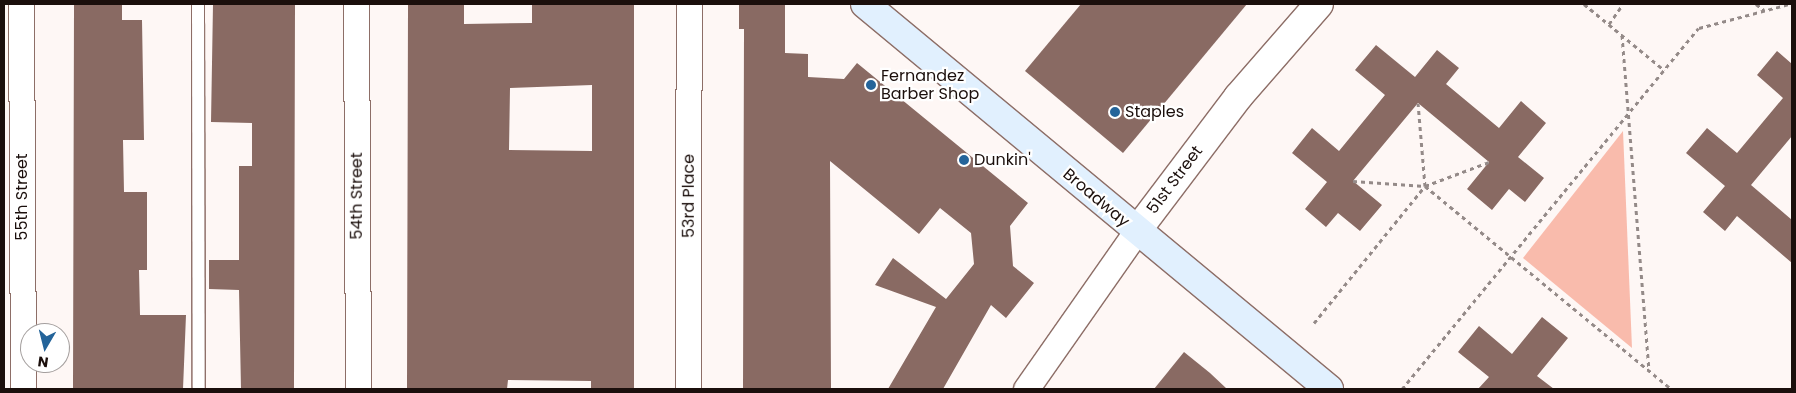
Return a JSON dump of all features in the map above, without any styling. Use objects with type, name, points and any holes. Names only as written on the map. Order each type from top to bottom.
[{"type":"main road","name":"Broadway","points":[[865,4],[1136,232],[1329,389]]},
{"type":"street","name":"55th Street","points":[[21,4],[23,389]]},
{"type":"street","name":"54th Street","points":[[356,4],[358,389]]},
{"type":"street","name":"53rd Place","points":[[688,389],[690,4]]},
{"type":"street","name":"51st Street","points":[[1026,389],[1136,232],[1238,97],[1319,4]]},
{"type":"lane","points":[[198,4],[199,389]]},
{"type":"path","points":[[1584,4],[1664,70]]},
{"type":"path","points":[[1608,24],[1623,4]]},
{"type":"path","points":[[1756,4],[1764,10]]},
{"type":"path","points":[[1402,389],[1699,28],[1789,4]]},
{"type":"path","points":[[1622,35],[1630,111],[1648,371]]},
{"type":"path","points":[[1314,322],[1425,186],[1418,103]]},
{"type":"path","points":[[1353,181],[1425,186],[1489,162]]},
{"type":"path","points":[[1425,186],[1671,389]]},
{"type":"shaded area","points":[[1623,131],[1632,348],[1523,258]]},
{"type":"building","points":[[74,4],[122,4],[122,20],[142,20],[144,140],[123,140],[124,192],[147,192],[147,270],[139,270],[140,315],[186,315],[183,389],[73,389]]},
{"type":"building","points":[[213,4],[295,4],[294,389],[241,389],[239,290],[209,289],[209,260],[239,260],[239,166],[252,166],[252,123],[211,122]]},
{"type":"building","points":[[408,4],[464,4],[464,24],[532,23],[532,4],[634,4],[634,389],[591,389],[591,381],[508,380],[507,389],[407,389]],"holes":[[[592,85],[592,151],[509,150],[510,88]]]},
{"type":"building","name":"Staples","points":[[1081,4],[1247,4],[1123,153],[1025,71]]},
{"type":"building","points":[[739,5],[785,5],[785,53],[808,54],[808,77],[844,79],[857,63],[1028,203],[1010,226],[1013,266],[1034,283],[1006,318],[991,305],[943,389],[888,389],[936,307],[875,285],[893,258],[946,299],[974,264],[971,233],[940,208],[919,234],[830,161],[831,389],[743,389],[744,29],[739,29]]},
{"type":"building","points":[[1376,45],[1415,77],[1437,50],[1459,68],[1446,84],[1499,128],[1521,101],[1546,123],[1518,157],[1544,178],[1525,202],[1509,189],[1492,210],[1467,189],[1489,162],[1418,103],[1353,181],[1382,205],[1360,231],[1338,213],[1326,227],[1305,209],[1327,182],[1292,153],[1312,128],[1339,151],[1385,95],[1355,70]]},
{"type":"building","points":[[1777,51],[1792,64],[1792,136],[1751,185],[1792,220],[1792,263],[1737,216],[1725,231],[1703,212],[1725,186],[1686,153],[1707,128],[1737,153],[1783,98],[1757,75]]},
{"type":"building","points":[[1542,317],[1568,338],[1537,376],[1554,389],[1478,389],[1489,377],[1458,352],[1479,326],[1512,354]]},
{"type":"building","points":[[1184,352],[1210,373],[1227,389],[1154,389]]},
{"type":"place","name":"Fernandez Barber Shop","points":[[871,85]]},
{"type":"place","name":"Staples","points":[[1115,112]]},
{"type":"place","name":"Dunkin'","points":[[964,160]]}]
